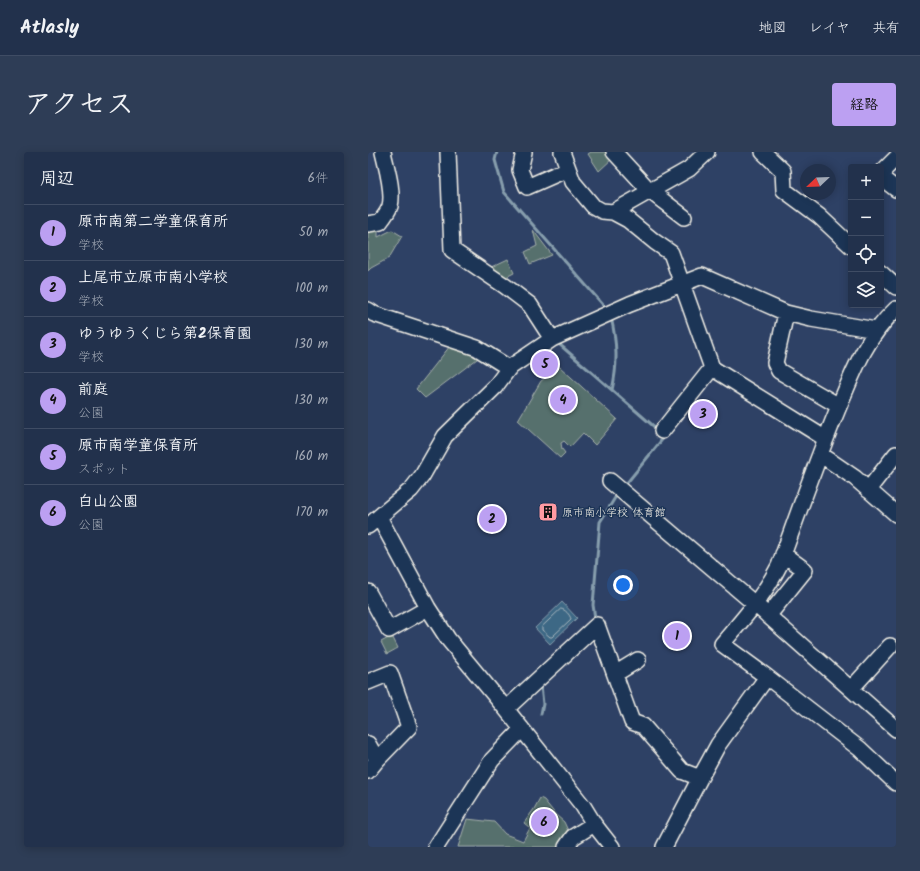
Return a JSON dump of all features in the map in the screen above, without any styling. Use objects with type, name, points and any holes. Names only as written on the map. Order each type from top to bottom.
[{"type":"street","points":[[368,224],[380,222],[387,214],[391,205],[390,182],[383,152]]},
{"type":"street","points":[[448,152],[452,250],[496,279],[530,305],[552,339]]},
{"type":"street","points":[[524,152],[520,170],[527,187],[568,169]]},
{"type":"street","points":[[562,152],[573,182],[593,206],[602,211],[614,212],[628,220],[671,253],[712,368],[826,439]]},
{"type":"street","points":[[614,152],[650,190],[684,217]]},
{"type":"street","points":[[614,212],[689,168],[707,152]]},
{"type":"street","points":[[763,152],[783,171],[784,190],[819,216],[848,243]]},
{"type":"street","points":[[896,158],[884,170],[883,179],[896,189]]},
{"type":"street","points":[[612,847],[594,824],[583,806],[448,639],[374,521],[411,490],[422,477],[445,436],[495,387],[509,368],[552,339],[630,304],[682,283],[702,276],[786,313],[811,319],[876,330]]},
{"type":"street","points":[[884,276],[896,287]]},
{"type":"street","points":[[896,309],[876,330],[862,352],[839,406],[783,554],[770,583],[756,605],[722,644],[860,749],[896,783]]},
{"type":"street","points":[[368,310],[374,314],[477,348],[509,368]]},
{"type":"street","points":[[786,313],[775,363],[779,371],[839,406]]},
{"type":"street","points":[[662,431],[712,368]]},
{"type":"street","points":[[820,454],[855,478],[896,514]]},
{"type":"street","points":[[868,490],[896,454]]},
{"type":"street","points":[[610,480],[756,605],[896,729]]},
{"type":"street","points":[[768,616],[805,570],[783,554]]},
{"type":"street","points":[[368,592],[389,630],[428,608]]},
{"type":"street","points":[[506,709],[597,625],[632,722],[643,726],[682,771],[700,778]]},
{"type":"street","points":[[851,689],[890,646]]},
{"type":"street","points":[[615,674],[638,660]]},
{"type":"street","points":[[368,682],[390,673],[409,727],[368,771]]},
{"type":"street","points":[[664,847],[718,745],[767,677]]},
{"type":"street","points":[[436,847],[492,760],[522,729]]},
{"type":"street","points":[[368,744],[377,760]]},
{"type":"street","points":[[566,847],[573,838],[594,824]]},
{"type":"green space","points":[[591,152],[608,152],[613,158],[599,171],[588,154]]},
{"type":"green space","points":[[378,227],[378,237],[392,230],[402,236],[389,258],[368,271],[368,229]]},
{"type":"green space","points":[[533,230],[552,255],[530,264],[525,252],[537,246]]},
{"type":"green space","points":[[508,259],[514,273],[504,278],[487,269]]},
{"type":"green space","points":[[450,346],[481,356],[425,398],[416,389]]},
{"type":"green space","points":[[560,367],[617,419],[595,445],[583,433],[570,447],[564,441],[561,443],[562,449],[565,453],[560,458],[518,420],[541,381]]},
{"type":"green space","points":[[392,636],[398,648],[387,654],[381,642]]},
{"type":"green space","points":[[540,798],[544,800],[556,815],[564,822],[571,837],[563,847],[458,847],[467,819],[494,822],[505,834],[523,841],[530,828],[524,823]]},
{"type":"water","points":[[562,602],[577,618],[550,644],[535,628]]},
{"type":"waterway","points":[[497,152],[495,160],[504,192],[605,307]]},
{"type":"waterway","points":[[611,317],[615,336],[616,354],[612,390]]},
{"type":"waterway","points":[[559,344],[658,430]]},
{"type":"waterway","points":[[626,484],[665,436]]},
{"type":"waterway","points":[[595,618],[593,605],[600,522],[618,493]]},
{"type":"waterway","points":[[541,686],[543,704],[541,714]]},
{"type":"place","name":"原市南学童保育所","points":[[545,364]]},
{"type":"place","name":"前庭","points":[[563,400]]},
{"type":"place","name":"ゆうゆうくじら第2保育園","points":[[703,414]]},
{"type":"place","name":"原市南小学校 体育館","points":[[548,512]]},
{"type":"place","name":"上尾市立原市南小学校","points":[[492,519]]},
{"type":"place","name":"原市南第二学童保育所","points":[[677,636]]},
{"type":"place","name":"白山公園","points":[[544,822]]}]
